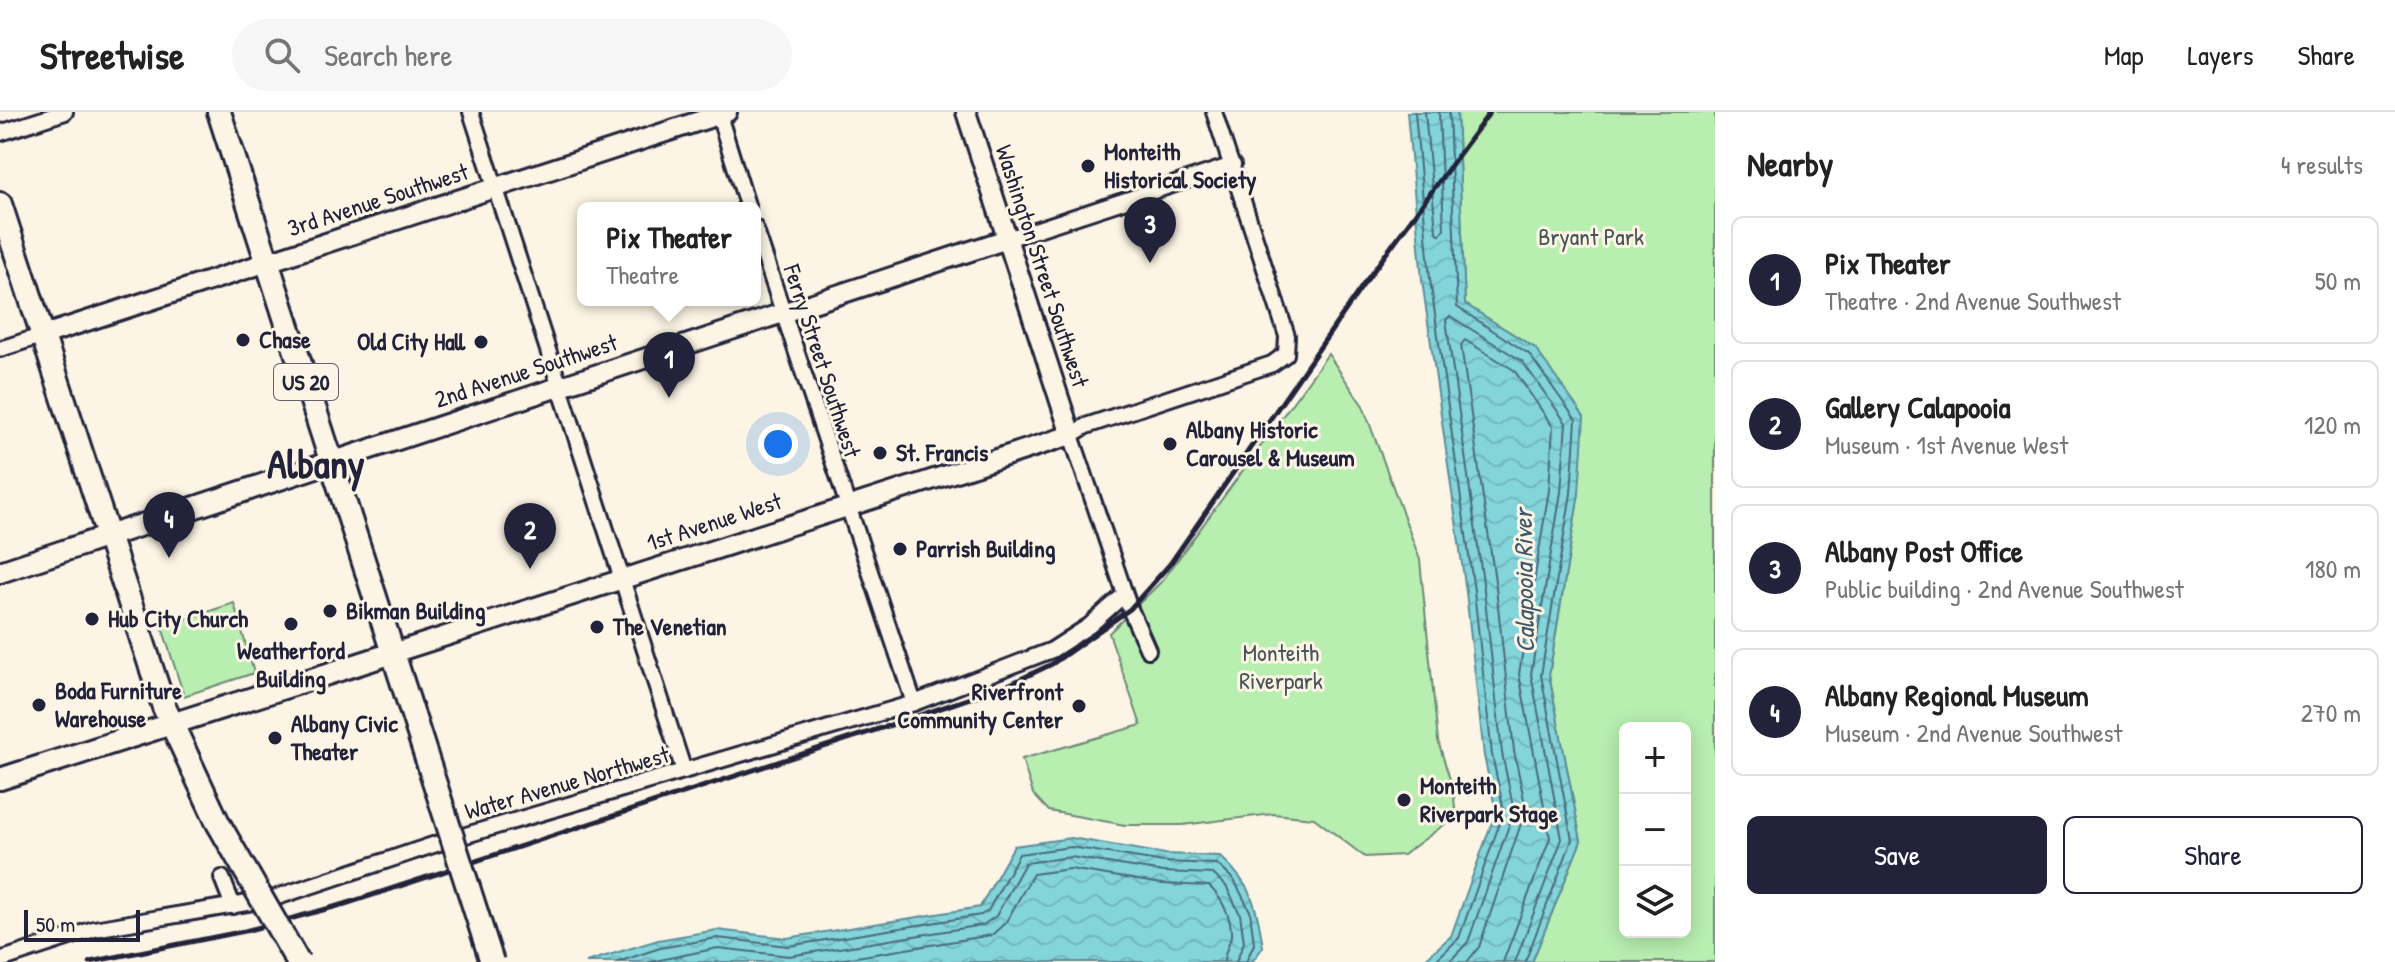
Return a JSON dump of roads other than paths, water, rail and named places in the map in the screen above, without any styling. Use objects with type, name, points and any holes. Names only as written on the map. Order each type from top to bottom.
[{"type":"highway","name":"US 20","points":[[219,112],[492,962]]},
{"type":"highway","points":[[0,204],[171,725],[218,823],[298,962]]},
{"type":"main road","name":"2nd Avenue Southwest","points":[[0,572],[331,462]]},
{"type":"main road","name":"1st Avenue West","points":[[0,779],[393,653]]},
{"type":"street","points":[[0,133],[65,112]]},
{"type":"street","points":[[471,112],[684,771]]},
{"type":"street","name":"Washington Street Southwest","points":[[966,112],[1071,435]]},
{"type":"street","points":[[1214,112],[1233,165]]},
{"type":"street","points":[[722,113],[746,202]]},
{"type":"street","name":"3rd Avenue Southwest","points":[[44,335],[722,113]]},
{"type":"street","name":"2nd Avenue Southwest","points":[[331,462],[1233,165]]},
{"type":"street","name":"1st Avenue West","points":[[393,653],[1071,435],[1086,426],[1272,364],[1286,354],[1287,336],[1233,165]]},
{"type":"street","name":"Ferry Street Southwest","points":[[761,246],[914,703]]},
{"type":"street","points":[[0,349],[44,335]]},
{"type":"street","points":[[1071,435],[1125,594],[1148,650]]},
{"type":"street","name":"Water Avenue Northwest","points":[[0,960],[94,929],[233,906],[307,889],[439,843],[914,703],[1052,650],[1089,626],[1125,594]]},
{"type":"street","points":[[222,878],[233,906]]},
{"type":"water","name":"Calapooia River","points":[[1407,112],[1457,112],[1465,304],[1535,348],[1584,417],[1579,493],[1549,675],[1581,841],[1532,962],[1422,962],[1451,936],[1496,811],[1484,756],[1466,592],[1422,280]]},
{"type":"water","points":[[1071,838],[1165,854],[1220,856],[1239,877],[1251,897],[1263,947],[1252,962],[586,962],[658,940],[717,930],[787,938],[980,907],[1014,846]]},
{"type":"railway","points":[[90,962],[245,931],[345,904],[906,720],[1008,685],[1052,664],[1130,609],[1170,564],[1363,285],[1490,112]]},
{"type":"place","name":"Monteith Historical Society","points":[[1088,166]]},
{"type":"place","name":"Albany Post Office","points":[[1150,263]]},
{"type":"place","name":"Chase","points":[[243,340]]},
{"type":"place","name":"Old City Hall","points":[[481,342]]},
{"type":"place","name":"Pix Theater","points":[[669,398]]},
{"type":"place","name":"Albany Historic Carousel & Museum","points":[[1170,444]]},
{"type":"place","name":"St. Francis","points":[[880,453]]},
{"type":"place","name":"Parrish Building","points":[[900,549]]},
{"type":"place","name":"Albany Regional Museum","points":[[169,558]]},
{"type":"place","name":"Gallery Calapooia","points":[[530,569]]},
{"type":"place","name":"Bikman Building","points":[[330,611]]},
{"type":"place","name":"Hub City Church","points":[[92,619]]},
{"type":"place","name":"Weatherford Building","points":[[291,624]]},
{"type":"place","name":"The Venetian","points":[[597,627]]},
{"type":"place","name":"Boda Furniture Warehouse","points":[[39,705]]},
{"type":"place","name":"Riverfront Community Center","points":[[1079,706]]},
{"type":"place","name":"Albany Civic Theater","points":[[275,738]]},
{"type":"place","name":"Monteith Riverpark Stage","points":[[1404,800]]},
{"type":"district","name":"Albany","points":[[316,464]]},
{"type":"park label","name":"Bryant Park","points":[[1591,237]]},
{"type":"park label","name":"Monteith Riverpark","points":[[1281,667]]}]
